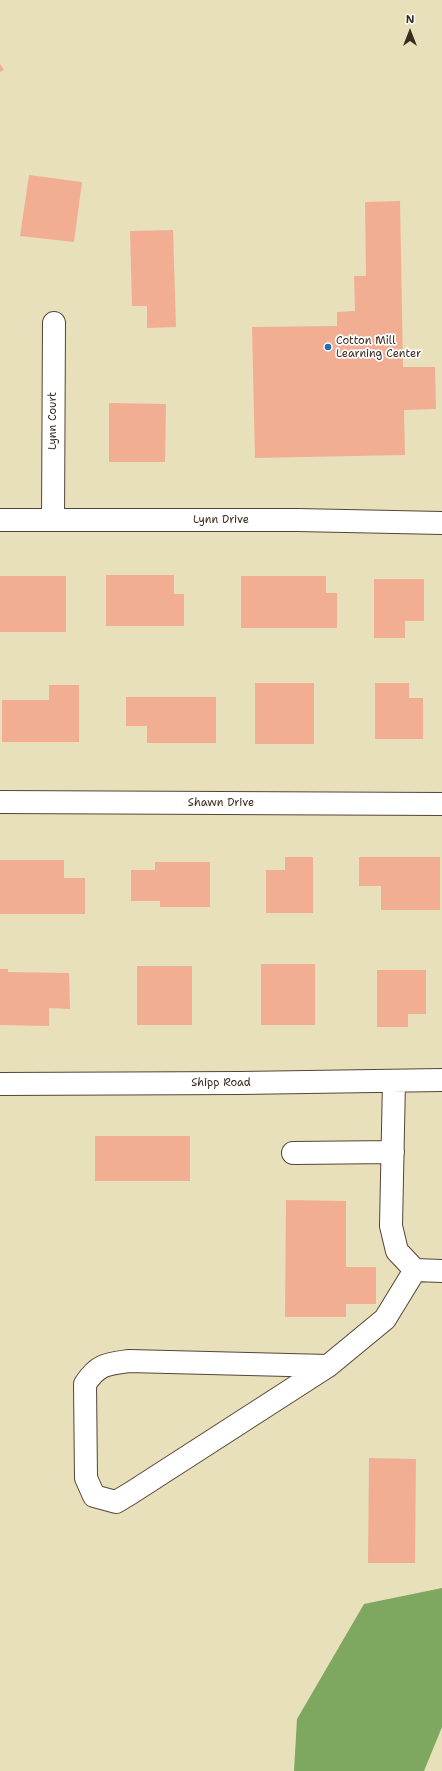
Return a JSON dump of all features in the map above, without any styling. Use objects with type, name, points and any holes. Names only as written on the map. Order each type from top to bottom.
[{"type":"street","name":"Lynn Court","points":[[53,520],[54,323]]},
{"type":"street","name":"Lynn Drive","points":[[0,520],[442,523]]},
{"type":"street","name":"Shawn Drive","points":[[0,802],[442,804]]},
{"type":"street","name":"Shipp Road","points":[[0,1084],[442,1080]]},
{"type":"street","points":[[394,1081],[391,1226],[396,1251],[415,1270],[442,1271]]},
{"type":"street","points":[[293,1153],[393,1152]]},
{"type":"street","points":[[328,1366],[128,1362],[106,1364],[92,1374],[85,1384],[86,1478],[94,1496],[116,1502],[328,1366],[385,1319],[415,1270]]},
{"type":"green space","points":[[442,1588],[442,1727],[424,1771],[294,1771],[297,1719],[364,1604]]},
{"type":"building","points":[[0,64],[4,70],[0,72]]},
{"type":"building","points":[[29,175],[82,182],[74,242],[20,236]]},
{"type":"building","name":"Cotton Mill Learning Center","points":[[400,201],[403,367],[435,367],[436,409],[404,410],[405,455],[255,458],[252,327],[337,326],[337,312],[355,311],[354,276],[366,276],[365,202]]},
{"type":"building","points":[[173,230],[176,327],[147,328],[147,306],[132,306],[130,231]]},
{"type":"building","points":[[109,403],[166,404],[165,462],[109,462]]},
{"type":"building","points":[[106,575],[174,575],[174,594],[184,594],[184,626],[106,626]]},
{"type":"building","points":[[0,576],[66,576],[66,632],[0,632]]},
{"type":"building","points":[[241,576],[326,576],[326,593],[337,593],[337,628],[241,628]]},
{"type":"building","points":[[374,579],[424,579],[424,621],[405,621],[405,638],[374,638]]},
{"type":"building","points":[[255,683],[314,683],[314,744],[255,744]]},
{"type":"building","points":[[375,683],[409,683],[409,698],[423,698],[423,739],[375,739]]},
{"type":"building","points":[[49,685],[79,685],[79,742],[2,742],[2,700],[49,700]]},
{"type":"building","points":[[126,697],[216,697],[216,743],[147,743],[147,726],[126,726]]},
{"type":"building","points":[[285,857],[313,857],[313,913],[266,913],[266,870],[285,870]]},
{"type":"building","points":[[359,857],[440,857],[440,910],[381,910],[381,886],[359,886]]},
{"type":"building","points":[[0,860],[64,860],[64,878],[85,878],[85,914],[0,914]]},
{"type":"building","points":[[155,862],[210,862],[210,907],[160,907],[160,901],[131,901],[131,870],[155,870]]},
{"type":"building","points":[[261,964],[315,964],[315,1025],[261,1025]]},
{"type":"building","points":[[137,966],[192,966],[192,1025],[137,1025]]},
{"type":"building","points":[[0,969],[8,969],[8,972],[69,973],[70,1009],[49,1008],[49,1026],[0,1025]]},
{"type":"building","points":[[377,970],[426,970],[426,1014],[408,1014],[408,1027],[377,1027]]},
{"type":"building","points":[[95,1136],[190,1136],[190,1181],[95,1181]]},
{"type":"building","points":[[286,1200],[346,1201],[346,1267],[376,1267],[376,1304],[346,1304],[346,1317],[285,1317]]},
{"type":"building","points":[[369,1458],[416,1459],[415,1563],[368,1563]]},
{"type":"place","name":"Cotton Mill Learning Center","points":[[328,347]]}]
